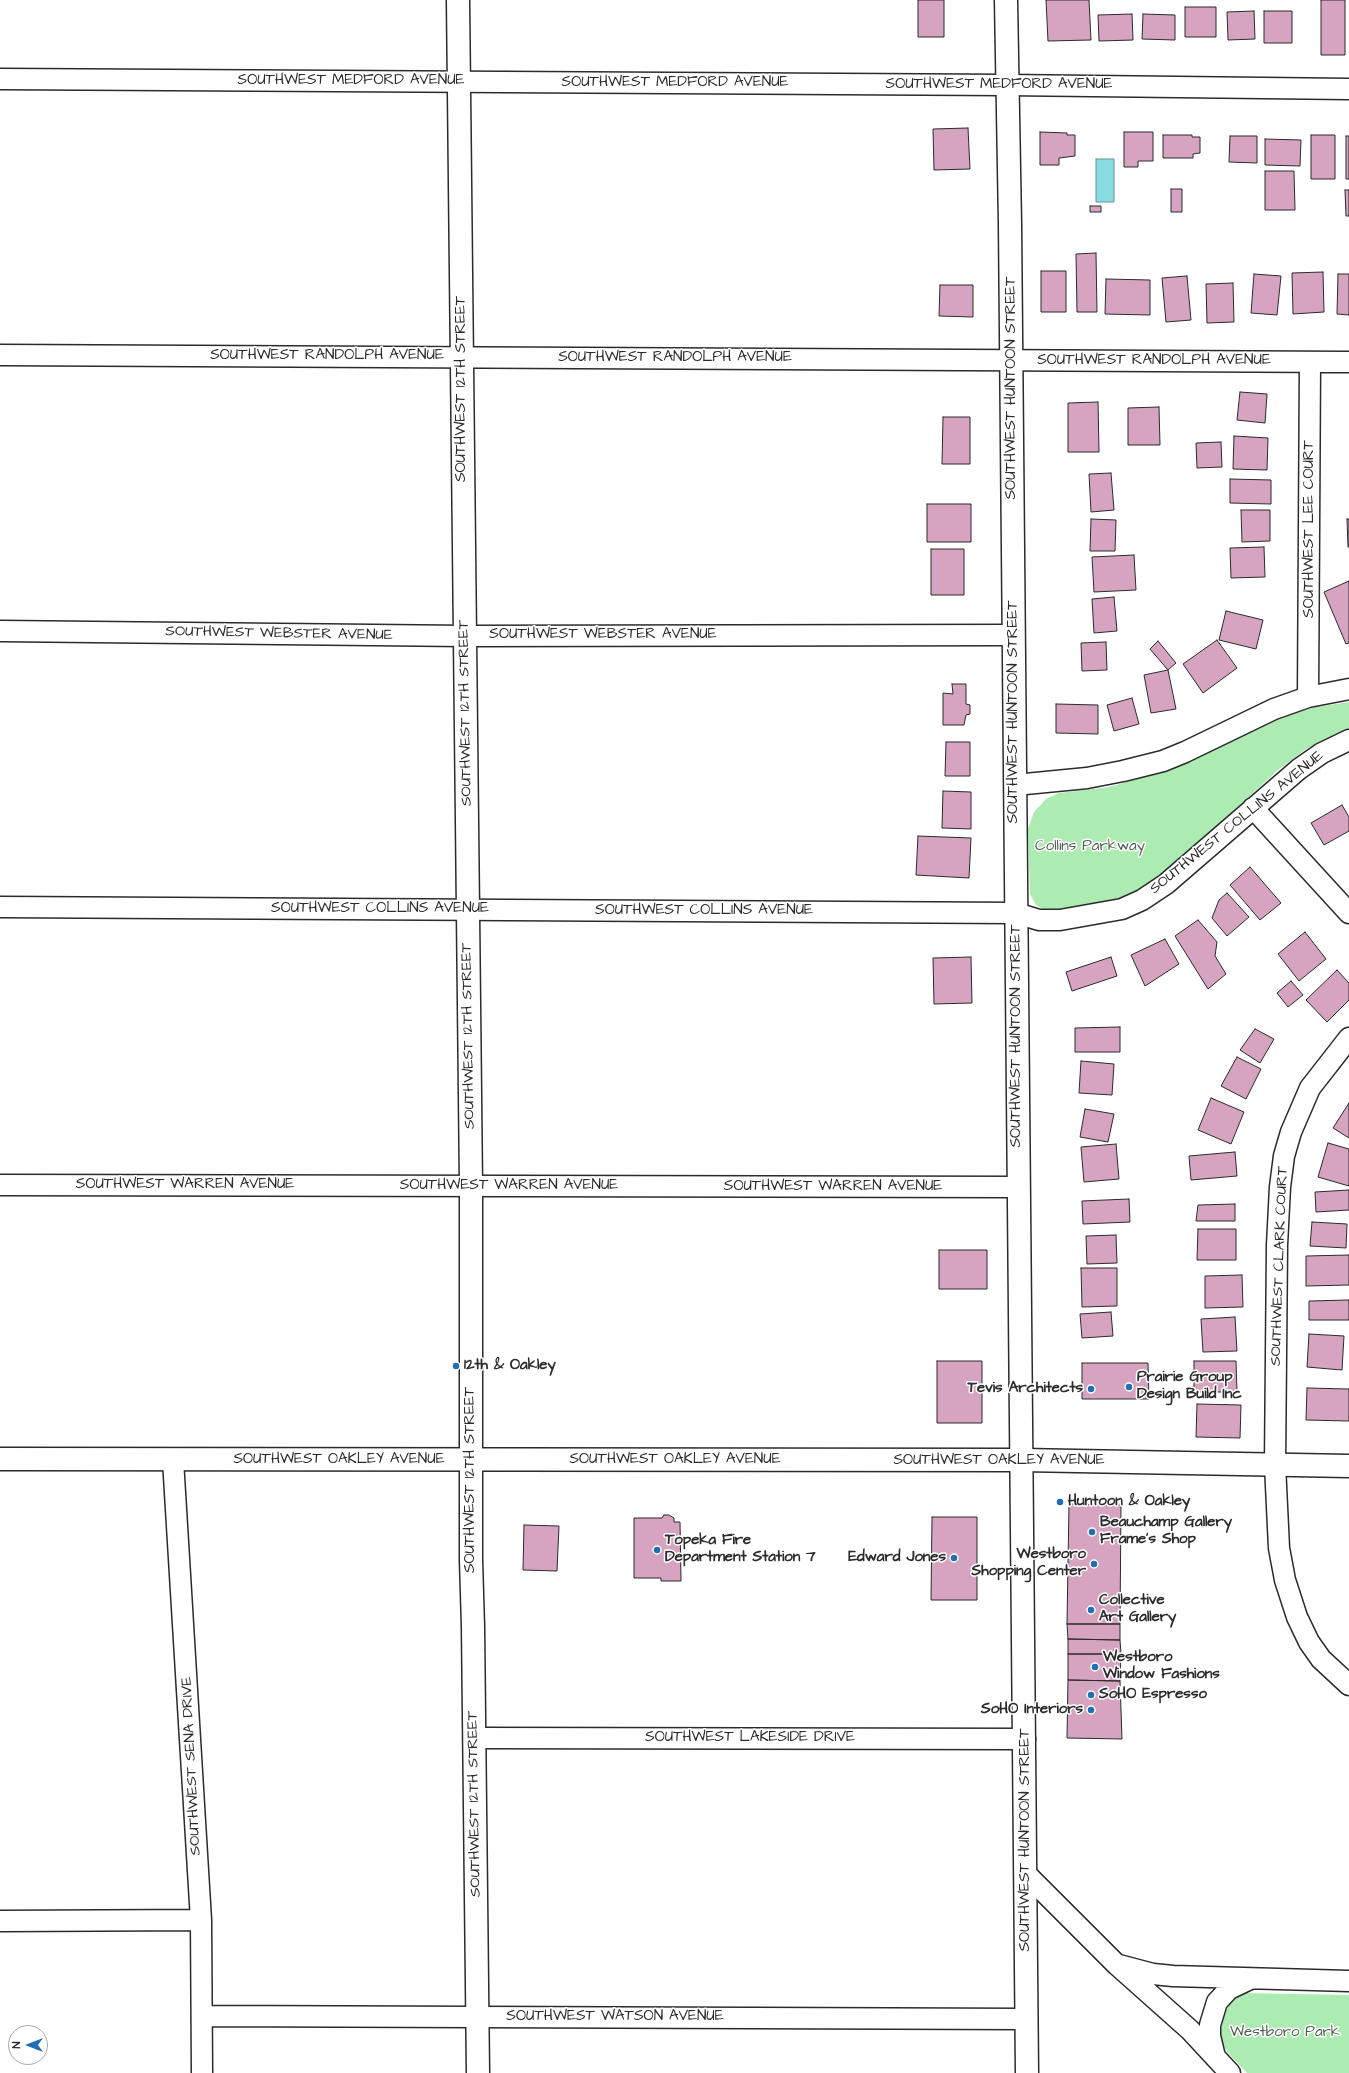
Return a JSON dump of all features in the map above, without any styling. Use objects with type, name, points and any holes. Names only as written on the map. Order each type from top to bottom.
[{"type":"main road","name":"SOUTHWEST 12TH STREET","points":[[458,0],[471,1185],[470,1461],[478,2073]]},
{"type":"main road","name":"SOUTHWEST HUNTOON STREET","points":[[1006,0],[1006,85],[1008,105],[1012,360],[1013,635],[1025,1739],[1027,2073]]},
{"type":"main road","name":"SOUTHWEST OAKLEY AVENUE","points":[[0,1459],[470,1461],[1022,1460],[1349,1466]]},
{"type":"street","name":"SOUTHWEST MEDFORD AVENUE","points":[[0,79],[1006,85],[1349,89]]},
{"type":"street","name":"SOUTHWEST RANDOLPH AVENUE","points":[[0,355],[1349,362]]},
{"type":"street","name":"SOUTHWEST LEE COURT","points":[[1308,697],[1310,362]]},
{"type":"street","name":"SOUTHWEST WEBSTER AVENUE","points":[[0,631],[465,636],[1013,635]]},
{"type":"street","points":[[1015,785],[1086,778],[1123,771],[1163,760],[1185,752],[1274,709],[1308,697],[1349,689]]},
{"type":"street","name":"SOUTHWEST COLLINS AVENUE","points":[[0,907],[1016,913],[1039,920],[1060,920],[1122,909],[1142,900],[1166,884],[1299,769],[1322,753],[1349,740]]},
{"type":"street","points":[[1253,808],[1349,913]]},
{"type":"street","name":"SOUTHWEST CLARK COURT","points":[[1349,1038],[1310,1088],[1291,1132],[1284,1156],[1280,1187],[1278,1245],[1275,1465],[1279,1548],[1285,1580],[1297,1617],[1309,1642],[1321,1659],[1349,1685]]},
{"type":"street","name":"SOUTHWEST WARREN AVENUE","points":[[0,1185],[1018,1187]]},
{"type":"street","name":"SOUTHWEST SENA DRIVE","points":[[174,1460],[201,1920],[202,2073]]},
{"type":"street","name":"SOUTHWEST LAKESIDE DRIVE","points":[[474,1738],[1025,1739]]},
{"type":"street","points":[[1026,1874],[1117,1964],[1190,2030],[1230,2073]]},
{"type":"street","points":[[0,1921],[201,1920]]},
{"type":"street","points":[[1117,1964],[1153,1974],[1173,1976],[1349,1981]]},
{"type":"street","points":[[1215,2057],[1210,2031],[1212,2015],[1217,2002],[1229,1989],[1251,1978]]},
{"type":"street","name":"SOUTHWEST WATSON AVENUE","points":[[202,2016],[1027,2019]]},
{"type":"green space","name":"Collins Parkway","points":[[1349,702],[1349,730],[1323,740],[1306,749],[1278,770],[1192,849],[1147,885],[1130,896],[1111,902],[1044,910],[1036,905],[1030,894],[1028,829],[1034,812],[1046,799],[1059,793],[1109,787],[1159,773],[1205,754],[1288,715],[1316,707]]},
{"type":"green space","name":"Westboro Park","points":[[1243,1993],[1349,1995],[1349,2073],[1247,2073],[1228,2053],[1222,2044],[1220,2035],[1223,2015],[1231,2002]]},
{"type":"water","points":[[1096,159],[1114,159],[1114,202],[1096,202]]},
{"type":"building","points":[[918,0],[944,0],[944,37],[918,37]]},
{"type":"building","points":[[1046,0],[1089,0],[1091,40],[1048,41]]},
{"type":"building","points":[[1321,0],[1345,0],[1345,55],[1321,55]]},
{"type":"building","points":[[1185,7],[1216,7],[1216,37],[1185,37]]},
{"type":"building","points":[[1254,11],[1255,39],[1228,40],[1227,12]]},
{"type":"building","points":[[1264,11],[1292,11],[1292,43],[1264,43]]},
{"type":"building","points":[[1132,14],[1133,40],[1099,41],[1098,15]]},
{"type":"building","points":[[1143,14],[1175,15],[1175,40],[1142,39]]},
{"type":"building","points":[[968,128],[970,169],[934,170],[933,129]]},
{"type":"building","points":[[1040,132],[1067,133],[1067,135],[1075,135],[1075,156],[1059,158],[1059,165],[1040,165]]},
{"type":"building","points":[[1124,132],[1153,132],[1153,161],[1138,161],[1138,167],[1124,167]]},
{"type":"building","points":[[1163,135],[1192,135],[1192,137],[1200,137],[1200,153],[1193,154],[1193,158],[1163,158]]},
{"type":"building","points":[[1311,135],[1335,135],[1335,179],[1311,179]]},
{"type":"building","points":[[1230,136],[1257,136],[1257,163],[1229,162]]},
{"type":"building","points":[[1346,136],[1349,136],[1349,179],[1346,179]]},
{"type":"building","points":[[1265,139],[1301,140],[1300,166],[1265,165]]},
{"type":"building","points":[[1265,171],[1294,171],[1295,210],[1265,210]]},
{"type":"building","points":[[1171,189],[1182,189],[1182,212],[1171,212]]},
{"type":"building","points":[[1345,190],[1349,190],[1349,216],[1346,216]]},
{"type":"building","points":[[1090,206],[1101,206],[1101,212],[1090,212]]},
{"type":"building","points":[[1096,253],[1097,312],[1077,312],[1076,254]]},
{"type":"building","points":[[1041,271],[1066,271],[1066,312],[1041,312]]},
{"type":"building","points":[[1323,272],[1324,312],[1293,314],[1292,273]]},
{"type":"building","points":[[1254,274],[1281,276],[1277,315],[1251,313]]},
{"type":"building","points":[[1338,274],[1349,274],[1349,315],[1337,314]]},
{"type":"building","points":[[1187,276],[1191,320],[1166,322],[1162,278]]},
{"type":"building","points":[[1106,279],[1150,280],[1150,315],[1105,314]]},
{"type":"building","points":[[1233,283],[1234,322],[1207,323],[1206,284]]},
{"type":"building","points":[[940,285],[973,285],[973,317],[939,316]]},
{"type":"building","points":[[1240,392],[1267,394],[1265,423],[1237,420]]},
{"type":"building","points":[[1098,402],[1099,452],[1068,452],[1068,403]]},
{"type":"building","points":[[1159,407],[1160,445],[1128,445],[1128,408]]},
{"type":"building","points":[[943,417],[970,417],[970,464],[942,464]]},
{"type":"building","points":[[1234,436],[1268,438],[1267,470],[1233,469]]},
{"type":"building","points":[[1221,442],[1222,467],[1197,468],[1196,443]]},
{"type":"building","points":[[1111,473],[1114,510],[1091,512],[1089,474]]},
{"type":"building","points":[[1230,479],[1271,480],[1271,504],[1230,503]]},
{"type":"building","points":[[927,504],[971,504],[971,542],[927,542]]},
{"type":"building","points":[[1241,510],[1270,510],[1270,541],[1242,542]]},
{"type":"building","points":[[1091,519],[1116,520],[1115,551],[1090,551]]},
{"type":"building","points":[[1347,519],[1349,519],[1349,547],[1348,547]]},
{"type":"building","points":[[1264,547],[1265,577],[1231,578],[1230,548]]},
{"type":"building","points":[[931,549],[964,549],[964,595],[931,595]]},
{"type":"building","points":[[1134,555],[1136,590],[1094,592],[1092,557]]},
{"type":"building","points":[[1349,581],[1349,643],[1346,644],[1324,592]]},
{"type":"building","points":[[1114,597],[1117,631],[1094,633],[1092,599]]},
{"type":"building","points":[[1226,611],[1263,620],[1256,649],[1219,640]]},
{"type":"building","points":[[1217,640],[1237,668],[1203,693],[1183,664]]},
{"type":"building","points":[[1158,641],[1176,663],[1168,670],[1150,649]]},
{"type":"building","points":[[1106,642],[1107,670],[1082,671],[1081,643]]},
{"type":"building","points":[[1168,670],[1176,709],[1151,713],[1144,675]]},
{"type":"building","points":[[952,684],[966,684],[966,704],[970,705],[970,714],[966,715],[964,725],[943,725],[943,693],[953,694]]},
{"type":"building","points":[[1132,698],[1139,724],[1114,731],[1107,705]]},
{"type":"building","points":[[1056,704],[1098,705],[1098,734],[1056,733]]},
{"type":"building","points":[[946,742],[970,742],[970,776],[945,776]]},
{"type":"building","points":[[943,791],[971,792],[971,829],[942,828]]},
{"type":"building","points":[[1342,805],[1349,817],[1349,831],[1324,845],[1311,823]]},
{"type":"building","points":[[918,836],[971,838],[969,878],[916,875]]},
{"type":"building","points":[[1250,867],[1281,903],[1260,920],[1230,885]]},
{"type":"building","points":[[1227,893],[1249,917],[1227,936],[1212,918],[1219,900]]},
{"type":"building","points":[[1198,920],[1217,942],[1215,956],[1226,974],[1208,989],[1175,936]]},
{"type":"building","points":[[1305,932],[1326,959],[1299,981],[1278,954]]},
{"type":"building","points":[[1165,939],[1179,964],[1145,986],[1131,955]]},
{"type":"building","points":[[971,957],[972,1003],[934,1004],[933,958]]},
{"type":"building","points":[[1111,957],[1117,976],[1072,991],[1066,972]]},
{"type":"building","points":[[1337,970],[1349,983],[1349,1000],[1327,1022],[1306,1000]]},
{"type":"building","points":[[1291,981],[1303,995],[1288,1007],[1277,993]]},
{"type":"building","points":[[1120,1027],[1120,1052],[1075,1052],[1075,1028]]},
{"type":"building","points":[[1255,1029],[1274,1039],[1260,1063],[1240,1050]]},
{"type":"building","points":[[1237,1057],[1261,1069],[1246,1099],[1221,1086]]},
{"type":"building","points":[[1081,1061],[1114,1064],[1112,1095],[1079,1093]]},
{"type":"building","points":[[1211,1098],[1244,1112],[1231,1144],[1198,1130]]},
{"type":"building","points":[[1349,1103],[1349,1138],[1333,1128]]},
{"type":"building","points":[[1085,1109],[1114,1114],[1108,1142],[1080,1137]]},
{"type":"building","points":[[1328,1143],[1349,1149],[1349,1186],[1318,1177]]},
{"type":"building","points":[[1116,1144],[1119,1179],[1084,1182],[1081,1147]]},
{"type":"building","points":[[1235,1152],[1237,1176],[1191,1180],[1189,1156]]},
{"type":"building","points":[[1349,1190],[1349,1210],[1316,1212],[1315,1192]]},
{"type":"building","points":[[1129,1199],[1130,1222],[1083,1224],[1082,1201]]},
{"type":"building","points":[[1235,1204],[1235,1221],[1196,1221],[1198,1205]]},
{"type":"building","points":[[1312,1222],[1347,1224],[1346,1248],[1310,1246]]},
{"type":"building","points":[[1198,1229],[1236,1229],[1236,1260],[1197,1260]]},
{"type":"building","points":[[1116,1235],[1117,1263],[1087,1264],[1086,1236]]},
{"type":"building","points":[[939,1250],[987,1250],[987,1289],[939,1289]]},
{"type":"building","points":[[1349,1255],[1349,1285],[1306,1286],[1306,1256]]},
{"type":"building","points":[[1081,1268],[1117,1268],[1117,1306],[1082,1307]]},
{"type":"building","points":[[1242,1275],[1243,1307],[1205,1308],[1205,1276]]},
{"type":"building","points":[[1349,1300],[1349,1320],[1309,1320],[1309,1301]]},
{"type":"building","points":[[1111,1312],[1113,1336],[1082,1338],[1080,1314]]},
{"type":"building","points":[[1235,1317],[1237,1351],[1203,1352],[1201,1319]]},
{"type":"building","points":[[1309,1334],[1344,1336],[1342,1370],[1307,1367]]},
{"type":"building","points":[[937,1361],[982,1361],[982,1423],[937,1423]]},
{"type":"building","points":[[1194,1361],[1236,1361],[1237,1392],[1194,1392]]},
{"type":"building","points":[[1082,1363],[1148,1363],[1149,1399],[1082,1399]]},
{"type":"building","points":[[1307,1388],[1349,1389],[1349,1421],[1306,1420]]},
{"type":"building","points":[[1197,1404],[1241,1405],[1240,1438],[1196,1437]]},
{"type":"building","name":"Westboro Shopping Center","points":[[1069,1504],[1121,1505],[1120,1624],[1067,1624]]},
{"type":"building","name":"Topeka Fire Department Station 7","points":[[664,1515],[669,1515],[674,1518],[674,1522],[680,1522],[681,1581],[661,1581],[661,1578],[634,1578],[634,1518],[662,1518]]},
{"type":"building","name":"Edward Jones","points":[[932,1517],[977,1517],[977,1600],[931,1600]]},
{"type":"building","points":[[524,1525],[559,1526],[557,1571],[523,1570]]},
{"type":"building","name":"Westboro Shopping Center","points":[[1067,1624],[1120,1624],[1120,1640],[1068,1639]]},
{"type":"building","points":[[1068,1639],[1120,1640],[1121,1654],[1068,1654]]},
{"type":"building","points":[[1068,1654],[1121,1654],[1120,1681],[1068,1680]]},
{"type":"building","points":[[1068,1680],[1120,1681],[1122,1739],[1067,1738]]},
{"type":"place","name":"12th & Oakley","points":[[456,1366]]},
{"type":"place","name":"Prairie Group Design Build Inc","points":[[1129,1387]]},
{"type":"place","name":"Tevis Architects","points":[[1091,1389]]},
{"type":"place","name":"Huntoon & Oakley","points":[[1060,1502]]},
{"type":"place","name":"Beauchamp Gallery Frame's Shop","points":[[1092,1532]]},
{"type":"place","name":"Topeka Fire Department Station 7","points":[[657,1550]]},
{"type":"place","name":"Edward Jones","points":[[954,1558]]},
{"type":"place","name":"Westboro Shopping Center","points":[[1094,1564]]},
{"type":"place","name":"Collective Art Gallery","points":[[1091,1610]]},
{"type":"place","name":"Westboro Window Fashions","points":[[1095,1667]]},
{"type":"place","name":"SoHO Espresso","points":[[1091,1695]]},
{"type":"place","name":"SoHO Interiors","points":[[1091,1710]]}]
